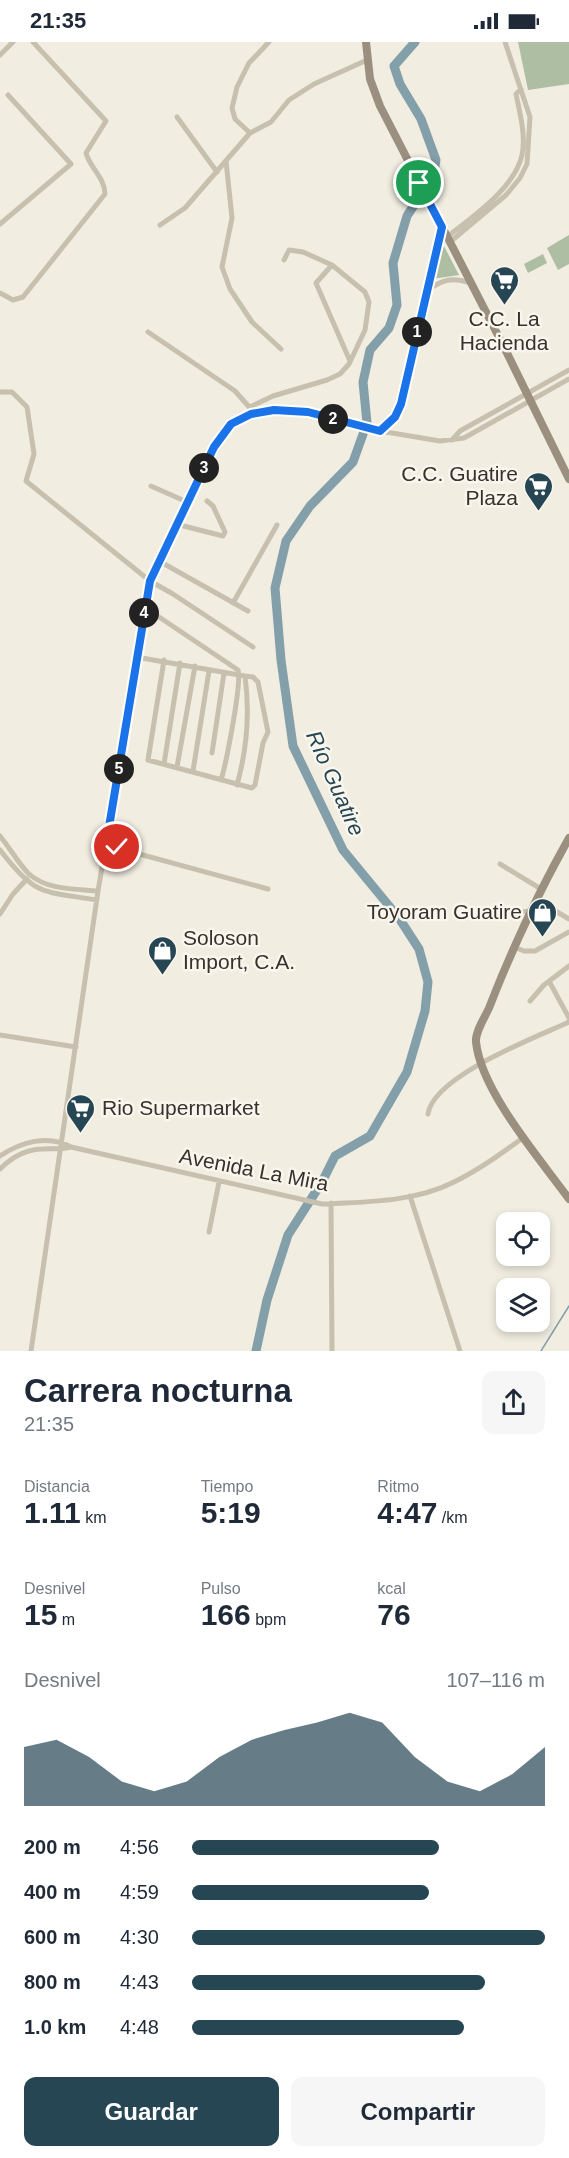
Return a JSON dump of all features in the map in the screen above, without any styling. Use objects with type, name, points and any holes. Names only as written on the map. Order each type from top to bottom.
[{"type":"main road","points":[[366,42],[367,60],[375,96],[569,479]]},
{"type":"main road","points":[[569,838],[513,946],[476,1040],[482,1063],[495,1095],[569,1199]]},
{"type":"street","points":[[0,55],[14,42]]},
{"type":"street","points":[[0,293],[13,300],[23,297],[105,194],[105,185],[89,163],[86,153],[106,121],[33,42]]},
{"type":"street","points":[[250,133],[235,118],[232,108],[237,87],[249,63],[269,42]]},
{"type":"street","points":[[449,239],[506,195],[527,164],[530,117],[505,42]]},
{"type":"street","points":[[160,225],[185,208],[250,133],[271,122],[290,100],[314,84],[367,60]]},
{"type":"street","points":[[0,224],[71,164],[8,95]]},
{"type":"street","points":[[177,117],[217,172]]},
{"type":"street","points":[[226,161],[232,218],[222,267],[230,289],[252,322],[281,349]]},
{"type":"street","points":[[380,431],[395,417],[401,404],[440,224]]},
{"type":"street","points":[[32,1351],[98,891],[150,581],[214,447],[231,424],[273,396],[334,377],[345,370],[365,330],[369,302],[365,291],[332,265],[316,257],[292,250],[285,255],[284,260]]},
{"type":"street","points":[[332,265],[331,269],[316,283],[350,361]]},
{"type":"street","points":[[426,292],[437,283],[449,279],[470,283]]},
{"type":"street","points":[[148,332],[235,391],[251,410],[290,409],[380,431],[440,441],[464,438],[569,370]]},
{"type":"street","points":[[528,398],[569,380]]},
{"type":"street","points":[[0,392],[12,392],[27,407],[34,454],[26,481],[150,581],[253,647]]},
{"type":"street","points":[[151,486],[187,502]]},
{"type":"street","points":[[176,524],[223,536],[225,531],[213,506],[207,501]]},
{"type":"street","points":[[233,603],[277,525]]},
{"type":"street","points":[[159,561],[248,611]]},
{"type":"street","points":[[159,616],[233,666],[242,675],[248,723],[237,786]]},
{"type":"street","points":[[136,657],[164,660],[253,677],[260,686],[268,732],[263,743],[255,785],[252,788],[237,786],[193,771],[148,760],[164,660]]},
{"type":"street","points":[[164,764],[180,663]]},
{"type":"street","points":[[177,767],[195,666]]},
{"type":"street","points":[[193,771],[209,670]]},
{"type":"street","points":[[212,753],[224,673]]},
{"type":"street","points":[[221,780],[242,675]]},
{"type":"street","points":[[0,836],[31,875],[46,884],[98,891]]},
{"type":"street","points":[[106,845],[268,889]]},
{"type":"street","points":[[0,850],[25,881],[36,888],[58,896],[97,900]]},
{"type":"street","points":[[500,864],[541,889]]},
{"type":"street","points":[[0,914],[13,894],[31,875]]},
{"type":"street","points":[[537,900],[569,919]]},
{"type":"street","points":[[486,915],[531,911]]},
{"type":"street","points":[[513,946],[524,951],[532,951],[569,932]]},
{"type":"street","points":[[530,1001],[549,981],[569,966]]},
{"type":"street","points":[[428,1114],[432,1101],[457,1078],[482,1063],[569,1020],[549,981]]},
{"type":"street","points":[[0,1035],[76,1047]]},
{"type":"street","name":"Avenida La Mira","points":[[63,1142],[71,1147],[322,1204],[410,1196],[436,1190],[455,1182],[524,1137]]},
{"type":"street","points":[[0,1156],[11,1149],[32,1142],[52,1140],[63,1142]]},
{"type":"street","points":[[0,1169],[14,1157],[33,1150],[61,1150],[71,1147]]},
{"type":"street","points":[[209,1232],[219,1182]]},
{"type":"street","points":[[410,1196],[460,1351]]},
{"type":"street","points":[[331,1203],[332,1351]]},
{"type":"green space","points":[[518,42],[569,42],[569,84],[528,90]]},
{"type":"green space","points":[[569,235],[569,264],[558,270],[547,248]]},
{"type":"green space","points":[[444,246],[459,275],[432,279]]},
{"type":"green space","points":[[543,254],[547,263],[528,273],[524,264]]},
{"type":"waterway","name":"Río Guatire","points":[[415,42],[394,66],[400,84],[421,119],[436,160],[431,189]]},
{"type":"waterway","name":"Río Guatire","points":[[256,1351],[267,1300],[288,1235],[322,1182],[335,1156],[370,1136],[407,1072],[425,1011],[428,982],[419,949],[399,918],[343,850],[293,746],[281,660],[275,588],[286,541],[310,506],[353,462],[367,423],[363,382],[370,350],[389,328],[397,305],[393,263],[407,216],[418,199]]},
{"type":"waterway","points":[[541,1351],[569,1306]]},
{"type":"place","name":"C.C. La Hacienda","points":[[504,306]]},
{"type":"place","name":"C.C. Guatire Plaza","points":[[539,512]]},
{"type":"place","name":"Toyoram Guatire","points":[[543,938]]},
{"type":"place","name":"Soloson Import, C.A.","points":[[162,976]]},
{"type":"place","name":"Rio Supermarket","points":[[81,1134]]},
{"type":"route","points":[[117,847],[106,845],[150,581],[214,447],[231,424],[251,414],[290,409],[380,431],[395,417],[401,404],[442,227],[419,183]]}]
